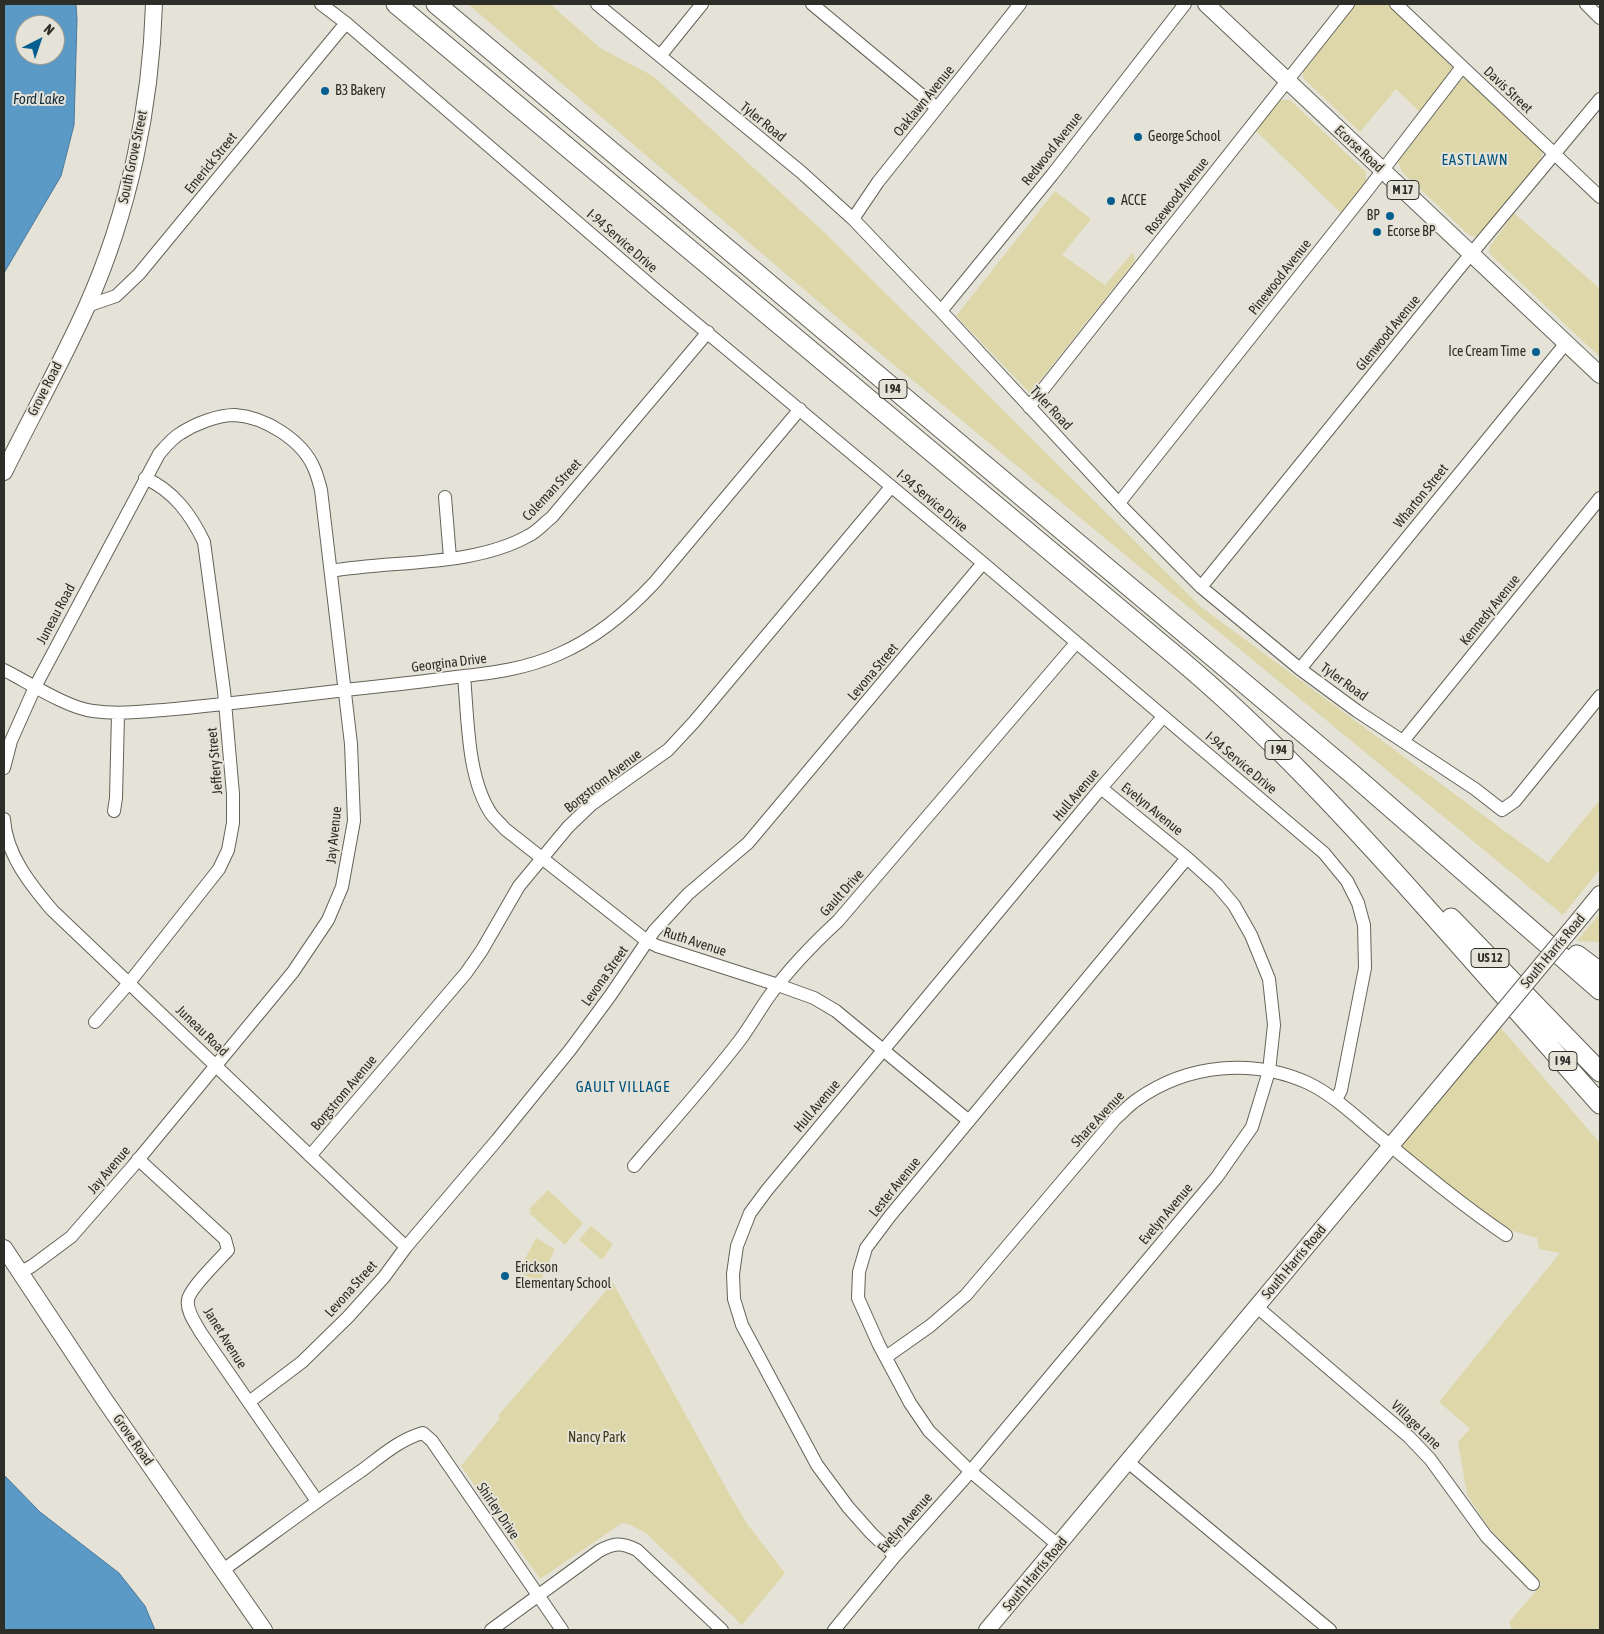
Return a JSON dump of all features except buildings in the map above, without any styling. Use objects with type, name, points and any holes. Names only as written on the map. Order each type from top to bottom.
[{"type":"highway","name":"I 94","points":[[396,4],[1197,673],[1271,741],[1374,849],[1600,1104]]},
{"type":"highway","name":"I 94","points":[[436,4],[1336,761],[1600,990]]},
{"type":"highway","name":"US 12","points":[[1374,849],[1401,865],[1600,1072]]},
{"type":"highway","points":[[1528,928],[1556,940],[1600,972]]},
{"type":"main road","name":"South Grove Street","points":[[87,306],[118,222],[134,162],[151,58],[154,4]]},
{"type":"main road","name":"Ecorse Road","points":[[1206,4],[1600,376]]},
{"type":"main road","name":"Grove Road","points":[[4,472],[87,306]]},
{"type":"main road","name":"South Harris Road","points":[[987,1630],[1600,894]]},
{"type":"main road","name":"Grove Road","points":[[4,1248],[104,1399],[264,1630]]},
{"type":"street","name":"I-94 Service Drive","points":[[321,4],[346,23],[1324,853],[1347,880],[1358,904],[1364,925],[1364,968],[1341,1090],[1336,1100]]},
{"type":"street","name":"Tyler Road","points":[[597,4],[801,172],[853,218],[1119,503],[1201,587],[1300,669],[1357,711],[1404,741],[1502,810],[1515,801],[1600,696]]},
{"type":"street","points":[[660,56],[702,4]]},
{"type":"street","points":[[812,4],[937,108]]},
{"type":"street","name":"Oaklawn Avenue","points":[[853,218],[878,182],[1020,4]]},
{"type":"street","name":"Redwood Avenue","points":[[942,312],[1052,175],[1185,4]]},
{"type":"street","name":"Rosewood Avenue","points":[[1029,407],[1348,4]]},
{"type":"street","name":"Davis Street","points":[[1396,4],[1600,197]]},
{"type":"street","points":[[1586,4],[1600,18]]},
{"type":"street","name":"Emerick Street","points":[[87,306],[116,296],[139,274],[346,23]]},
{"type":"street","name":"Pinewood Avenue","points":[[1119,503],[1462,68]]},
{"type":"street","name":"Glenwood Avenue","points":[[1201,587],[1600,98]]},
{"type":"street","name":"Coleman Street","points":[[331,571],[450,558],[498,550],[530,536],[552,517],[708,332]]},
{"type":"street","name":"Wharton Street","points":[[1300,669],[1566,343]]},
{"type":"street","name":"Georgina Drive","points":[[4,670],[68,704],[90,711],[118,714],[225,704],[464,676],[514,669],[560,654],[618,619],[655,582],[800,409]]},
{"type":"street","name":"Jay Avenue","points":[[21,1272],[71,1237],[293,972],[328,920],[342,887],[354,821],[351,744],[345,690],[321,490],[314,466],[297,444],[277,428],[260,421],[234,416],[210,419],[180,433],[158,454],[145,478]]},
{"type":"street","name":"Juneau Road","points":[[4,768],[11,740],[36,687],[145,478]]},
{"type":"street","name":"Jeffery Street","points":[[96,1022],[219,869],[228,850],[233,823],[233,794],[225,704],[204,542],[194,520],[174,497],[145,478]]},
{"type":"street","name":"Borgstrom Avenue","points":[[310,1156],[466,973],[482,950],[519,886],[541,858],[568,827],[592,804],[668,750],[694,722],[891,487]]},
{"type":"street","points":[[444,497],[450,558]]},
{"type":"street","name":"Kennedy Avenue","points":[[1404,741],[1600,498]]},
{"type":"street","name":"Levona Street","points":[[249,1402],[302,1362],[384,1277],[406,1247],[570,1050],[610,996],[654,931],[688,894],[748,843],[983,563]]},
{"type":"street","name":"Gault Drive","points":[[634,1166],[742,1038],[771,994],[809,948],[838,921],[895,856],[1076,643]]},
{"type":"street","name":"Ruth Avenue","points":[[464,676],[474,771],[481,795],[492,815],[505,829],[647,941],[657,946],[814,998],[836,1011],[969,1121]]},
{"type":"street","points":[[114,812],[118,714]]},
{"type":"street","name":"Hull Avenue","points":[[895,1556],[848,1507],[817,1465],[742,1325],[734,1300],[733,1274],[736,1246],[750,1213],[773,1183],[1162,717]]},
{"type":"street","name":"Evelyn Avenue","points":[[834,1630],[1217,1177],[1252,1127],[1269,1071],[1274,1025],[1269,980],[1251,935],[1234,905],[1209,876],[1101,788]]},
{"type":"street","name":"Juneau Road","points":[[4,818],[4,826],[16,859],[30,884],[52,910],[406,1247]]},
{"type":"street","name":"Lester Avenue","points":[[1058,1545],[970,1471],[929,1431],[910,1403],[866,1320],[858,1298],[859,1272],[866,1248],[1187,858]]},
{"type":"street","name":"Share Avenue","points":[[886,1357],[930,1326],[966,1295],[1115,1118],[1137,1099],[1160,1086],[1196,1072],[1237,1066],[1269,1071],[1307,1083],[1336,1100],[1473,1213],[1506,1235]]},
{"type":"street","name":"Janet Avenue","points":[[138,1159],[225,1240],[228,1250],[192,1290],[188,1300],[191,1314],[201,1333],[317,1501]]},
{"type":"street","name":"Village Lane","points":[[1257,1307],[1410,1437],[1430,1459],[1486,1536],[1533,1584]]},
{"type":"street","name":"Shirley Drive","points":[[317,1501],[398,1444],[412,1435],[423,1432],[432,1441],[562,1630]]},
{"type":"street","points":[[1128,1462],[1330,1630]]},
{"type":"street","points":[[223,1570],[317,1501]]},
{"type":"street","points":[[491,1630],[599,1551],[610,1545],[626,1544],[637,1550],[722,1630]]},
{"type":"green space","points":[[468,4],[550,4],[600,48],[653,76],[825,233],[1201,607],[1548,863],[1600,800],[1600,869],[1563,915],[859,336]]},
{"type":"green space","points":[[1356,4],[1389,4],[1450,61],[1454,68],[1420,112],[1396,89],[1360,132],[1303,78],[1303,71]]},
{"type":"green space","points":[[1463,79],[1469,80],[1543,151],[1540,161],[1484,232],[1477,237],[1469,235],[1402,172],[1398,162]]},
{"type":"green space","points":[[1281,100],[1290,100],[1366,172],[1366,181],[1341,213],[1255,130]]},
{"type":"green space","points":[[1055,191],[1091,219],[1062,255],[1105,285],[1133,252],[1135,261],[1030,393],[956,316]]},
{"type":"green space","points":[[1514,213],[1600,289],[1600,357],[1489,252],[1490,246]]},
{"type":"green space","points":[[1600,913],[1600,942],[1577,941]]},
{"type":"green space","points":[[1500,1027],[1600,1143],[1600,1630],[1512,1630],[1509,1622],[1542,1584],[1517,1560],[1487,1525],[1467,1495],[1458,1442],[1470,1429],[1439,1402],[1560,1253],[1539,1249],[1537,1238],[1506,1229],[1492,1222],[1403,1149],[1402,1143]]},
{"type":"green space","points":[[548,1190],[583,1223],[565,1245],[529,1213],[531,1211],[529,1209]]},
{"type":"green space","points":[[591,1226],[613,1244],[602,1260],[579,1240]]},
{"type":"green space","points":[[536,1238],[555,1249],[540,1282],[518,1272]]},
{"type":"green space","name":"Nancy Park","points":[[613,1283],[731,1497],[748,1525],[785,1573],[742,1625],[647,1534],[631,1525],[622,1523],[540,1579],[461,1466],[500,1418],[498,1416]]},
{"type":"water","name":"Ford Lake","points":[[4,4],[76,4],[74,125],[61,176],[4,273]]},
{"type":"water","points":[[4,1475],[40,1512],[119,1573],[145,1606],[155,1630],[4,1630]]},
{"type":"place","name":"B3 Bakery","points":[[325,91]]},
{"type":"place","name":"George School","points":[[1138,137]]},
{"type":"place","name":"ACCE","points":[[1111,201]]},
{"type":"place","name":"BP","points":[[1390,216]]},
{"type":"place","name":"Ecorse BP","points":[[1377,232]]},
{"type":"place","name":"Ice Cream Time","points":[[1536,352]]},
{"type":"place","name":"Erickson Elementary School","points":[[505,1276]]},
{"type":"district","name":"EASTLAWN","points":[[1475,160]]},
{"type":"district","name":"GAULT VILLAGE","points":[[623,1087]]}]
